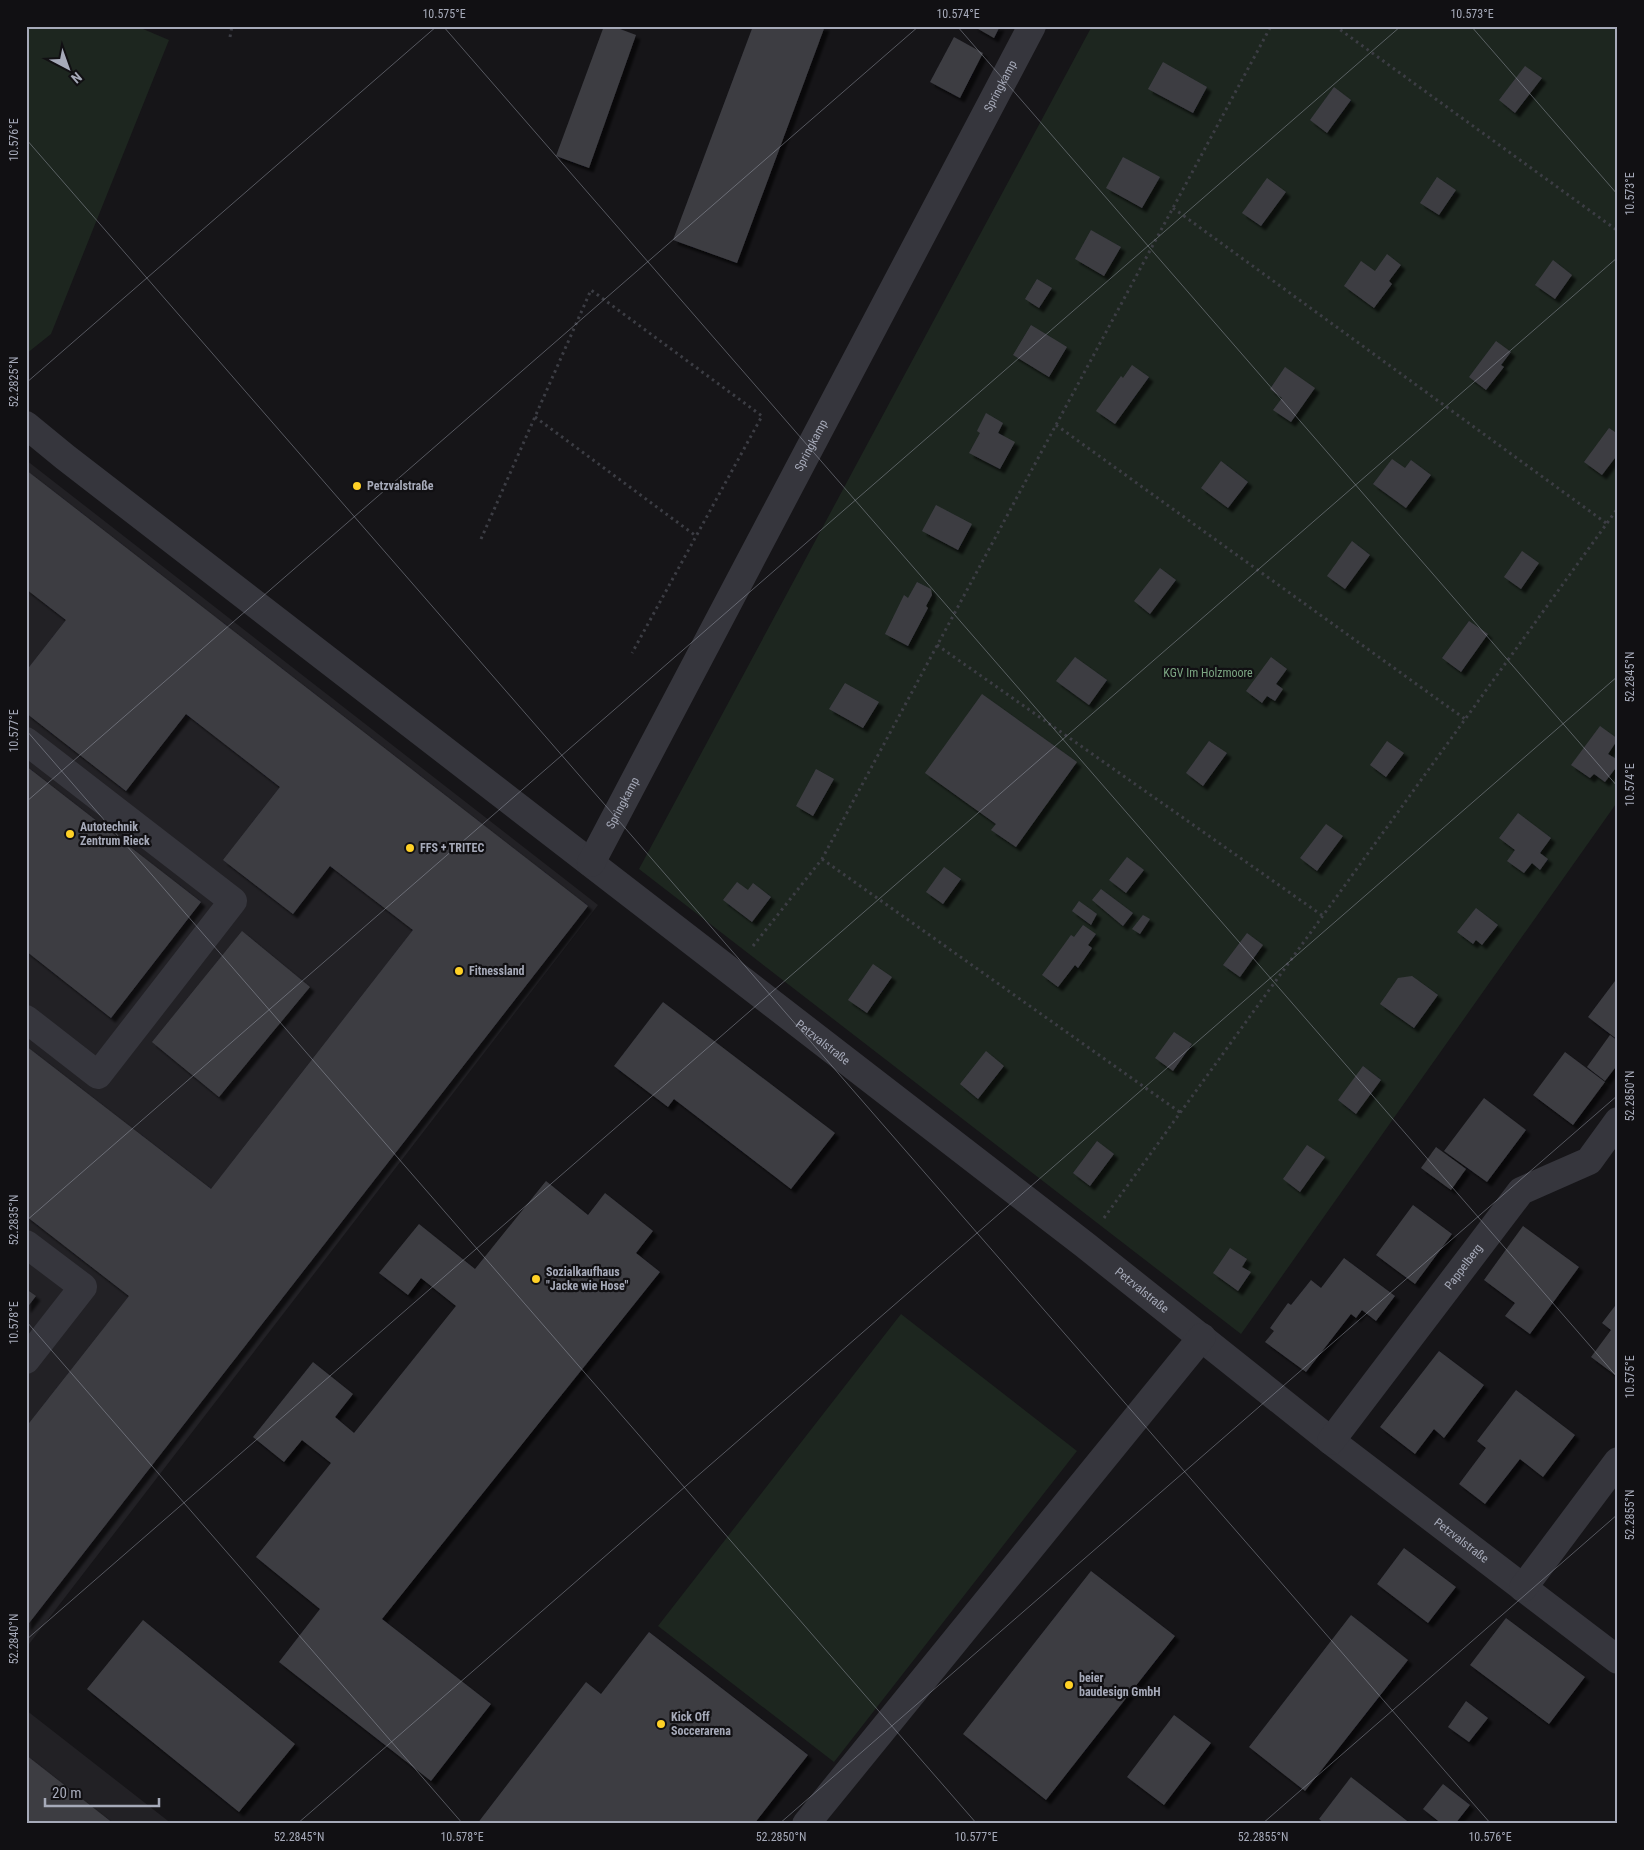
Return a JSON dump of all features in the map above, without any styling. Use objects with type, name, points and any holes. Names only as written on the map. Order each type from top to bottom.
[{"type":"street","name":"Springkamp","points":[[591,863],[1032,26]]},
{"type":"street","name":"Petzvalstraße","points":[[26,425],[1085,1245],[1331,1441],[1618,1660]]},
{"type":"street","points":[[26,741],[233,901],[98,1075],[26,1019]]},
{"type":"street","name":"Pappelberg","points":[[1331,1441],[1521,1192],[1589,1161],[1618,1121]]},
{"type":"street","points":[[26,1244],[83,1288],[26,1360]]},
{"type":"street","points":[[806,1824],[1202,1338]]},
{"type":"street","points":[[1523,1588],[1618,1461]]},
{"type":"path","points":[[230,37],[232,26]]},
{"type":"path","points":[[732,973],[822,859],[1271,26]]},
{"type":"path","points":[[1335,26],[1618,231]]},
{"type":"path","points":[[1173,208],[1606,523]]},
{"type":"path","points":[[481,539],[591,290],[762,416],[632,653]]},
{"type":"path","points":[[535,417],[696,536]]},
{"type":"path","points":[[1056,425],[1465,719]]},
{"type":"path","points":[[1085,1245],[1618,508]]},
{"type":"path","points":[[937,645],[1323,916]]},
{"type":"path","points":[[822,859],[1181,1113]]},
{"type":"shaded area","points":[[26,460],[598,905],[26,1648]]},
{"type":"shaded area","points":[[26,1710],[172,1824],[26,1824]]},
{"type":"green space","points":[[26,26],[136,26],[169,40],[51,334],[26,354]]},
{"type":"green space","name":"KGV Im Holzmoore","points":[[1092,26],[1618,26],[1618,801],[1241,1334],[639,869]]},
{"type":"green space","points":[[901,1314],[1077,1451],[834,1762],[658,1626]]},
{"type":"building","points":[[604,26],[612,26],[636,35],[589,168],[556,156]]},
{"type":"building","points":[[753,26],[825,26],[737,263],[673,240]]},
{"type":"building","points":[[973,26],[1000,26],[994,38]]},
{"type":"building","points":[[954,37],[983,53],[960,98],[930,82]]},
{"type":"building","points":[[1163,62],[1207,87],[1193,113],[1148,89]]},
{"type":"building","points":[[1525,66],[1542,78],[1515,113],[1499,100]]},
{"type":"building","points":[[1334,87],[1351,100],[1327,133],[1310,120]]},
{"type":"building","points":[[1123,157],[1160,177],[1142,208],[1106,188]]},
{"type":"building","points":[[1437,177],[1456,190],[1439,215],[1420,203]]},
{"type":"building","points":[[1267,178],[1286,192],[1261,226],[1242,213]]},
{"type":"building","points":[[1091,230],[1121,247],[1104,276],[1075,259]]},
{"type":"building","points":[[1387,254],[1401,265],[1389,281],[1392,284],[1374,308],[1344,286],[1361,261],[1375,271]]},
{"type":"building","points":[[1553,260],[1572,275],[1555,299],[1535,285]]},
{"type":"building","points":[[1037,279],[1052,288],[1039,308],[1025,299]]},
{"type":"building","points":[[1031,325],[1067,347],[1049,377],[1013,355]]},
{"type":"building","points":[[1496,341],[1511,352],[1501,365],[1504,367],[1486,390],[1469,377]]},
{"type":"building","points":[[1132,365],[1149,377],[1115,424],[1096,411],[1121,376],[1123,378]]},
{"type":"building","points":[[1285,367],[1315,388],[1291,422],[1273,410],[1282,398],[1270,389]]},
{"type":"building","points":[[986,413],[1003,423],[998,433],[1015,442],[1000,469],[969,453],[980,433],[977,431]]},
{"type":"building","points":[[1609,428],[1618,434],[1618,454],[1602,475],[1584,462]]},
{"type":"building","points":[[1392,459],[1405,468],[1411,460],[1431,475],[1406,508],[1373,484]]},
{"type":"building","points":[[1221,461],[1248,482],[1228,508],[1201,488]]},
{"type":"building","points":[[26,470],[588,906],[26,1627],[26,1427],[129,1296],[26,1216],[26,1046],[211,1189],[413,930],[330,866],[293,914],[223,860],[280,787],[186,714],[126,791],[26,713],[26,671],[66,620],[26,589]]},
{"type":"building","points":[[936,505],[972,524],[958,550],[922,531]]},
{"type":"building","points":[[1352,541],[1370,555],[1345,589],[1327,576]]},
{"type":"building","points":[[1522,551],[1539,563],[1521,589],[1504,577]]},
{"type":"building","points":[[1160,568],[1176,580],[1150,614],[1134,601]]},
{"type":"building","points":[[917,582],[931,589],[932,595],[926,606],[928,608],[908,646],[885,634],[904,595],[908,598]]},
{"type":"building","points":[[1469,621],[1488,634],[1461,672],[1442,658]]},
{"type":"building","points":[[1075,657],[1107,680],[1089,705],[1056,681]]},
{"type":"building","points":[[1271,657],[1287,669],[1276,684],[1283,689],[1275,701],[1267,696],[1262,703],[1246,691]]},
{"type":"building","points":[[845,683],[879,702],[863,728],[829,709]]},
{"type":"building","points":[[982,694],[1077,762],[1016,847],[991,830],[996,824],[925,773]]},
{"type":"building","points":[[1600,726],[1618,739],[1608,754],[1618,760],[1618,765],[1605,782],[1594,774],[1590,778],[1571,765]]},
{"type":"building","points":[[1209,741],[1227,753],[1203,786],[1186,773]]},
{"type":"building","points":[[1387,741],[1404,753],[1386,777],[1370,765]]},
{"type":"building","name":"Autotechnik Zentrum Rieck","points":[[26,766],[201,902],[111,1018],[26,951]]},
{"type":"building","points":[[816,769],[834,779],[813,816],[796,806]]},
{"type":"building","points":[[1518,813],[1551,838],[1540,853],[1548,859],[1540,870],[1532,863],[1524,873],[1507,861],[1515,850],[1499,838]]},
{"type":"building","points":[[1326,824],[1343,836],[1317,871],[1300,858]]},
{"type":"building","points":[[1127,857],[1144,870],[1126,893],[1109,880]]},
{"type":"building","points":[[944,867],[961,879],[943,904],[926,892]]},
{"type":"building","points":[[737,882],[748,890],[753,883],[771,897],[752,922],[723,900]]},
{"type":"building","points":[[1101,889],[1133,913],[1123,926],[1092,900]]},
{"type":"building","points":[[1079,901],[1097,914],[1091,925],[1072,911]]},
{"type":"building","points":[[1476,908],[1498,925],[1482,945],[1476,940],[1473,944],[1457,932]]},
{"type":"building","points":[[1143,915],[1150,919],[1140,934],[1132,929]]},
{"type":"building","points":[[1083,925],[1096,934],[1088,945],[1092,948],[1078,968],[1075,965],[1058,987],[1042,975],[1071,935],[1074,937]]},
{"type":"building","points":[[242,931],[310,987],[219,1097],[152,1042]]},
{"type":"building","points":[[1247,933],[1263,945],[1240,977],[1223,965]]},
{"type":"building","points":[[873,964],[892,977],[867,1013],[848,1000]]},
{"type":"building","points":[[1412,976],[1438,995],[1414,1028],[1380,1004],[1398,978]]},
{"type":"building","points":[[1618,977],[1618,1040],[1588,1017]]},
{"type":"building","points":[[663,1002],[835,1133],[791,1189],[674,1099],[668,1107],[614,1066]]},
{"type":"building","points":[[1174,1032],[1192,1044],[1173,1071],[1155,1058]]},
{"type":"building","points":[[1610,1035],[1618,1041],[1618,1064],[1605,1081],[1587,1067]]},
{"type":"building","points":[[986,1051],[1004,1066],[978,1099],[960,1084]]},
{"type":"building","points":[[1565,1052],[1605,1082],[1573,1125],[1533,1095]]},
{"type":"building","points":[[1363,1066],[1381,1080],[1356,1114],[1338,1100]]},
{"type":"building","points":[[1484,1098],[1526,1130],[1487,1182],[1444,1151]]},
{"type":"building","points":[[1097,1141],[1114,1154],[1090,1186],[1073,1173]]},
{"type":"building","points":[[1307,1145],[1325,1157],[1300,1192],[1283,1179]]},
{"type":"building","points":[[1436,1147],[1466,1169],[1451,1190],[1421,1168]]},
{"type":"building","points":[[546,1181],[588,1215],[605,1193],[653,1231],[636,1253],[660,1272],[382,1619],[491,1704],[431,1781],[279,1662],[320,1609],[256,1557],[331,1463],[302,1440],[284,1462],[253,1437],[313,1362],[353,1394],[335,1417],[354,1433],[456,1306],[421,1278],[408,1295],[379,1273],[419,1224],[475,1269]]},
{"type":"building","points":[[1413,1205],[1452,1234],[1415,1284],[1376,1255]]},
{"type":"building","points":[[1523,1226],[1579,1267],[1530,1334],[1505,1316],[1515,1303],[1484,1280]]},
{"type":"building","points":[[1230,1248],[1247,1259],[1242,1267],[1251,1272],[1238,1291],[1213,1273]]},
{"type":"building","points":[[1344,1258],[1395,1296],[1376,1321],[1362,1310],[1356,1318],[1351,1314],[1306,1372],[1265,1342],[1274,1331],[1270,1328],[1288,1303],[1291,1305],[1311,1280],[1321,1288]]},
{"type":"building","points":[[26,1289],[36,1296],[26,1309]]},
{"type":"building","points":[[1618,1302],[1618,1377],[1591,1357],[1611,1330],[1602,1323]]},
{"type":"building","points":[[1439,1351],[1484,1385],[1444,1438],[1434,1429],[1415,1454],[1380,1427]]},
{"type":"building","points":[[1516,1390],[1575,1435],[1543,1477],[1520,1459],[1485,1504],[1459,1484],[1486,1448],[1477,1441]]},
{"type":"building","points":[[1404,1548],[1456,1587],[1428,1623],[1377,1584]]},
{"type":"building","name":"beier baudesign GmbH","points":[[1091,1571],[1175,1636],[1046,1800],[963,1734]]},
{"type":"building","points":[[1351,1615],[1408,1660],[1305,1791],[1249,1747]]},
{"type":"building","points":[[1506,1618],[1585,1677],[1549,1724],[1470,1665]]},
{"type":"building","points":[[143,1620],[295,1744],[239,1812],[87,1689]]},
{"type":"building","name":"Kick Off Soccerarena","points":[[649,1632],[808,1755],[754,1824],[477,1824],[586,1682],[601,1694]]},
{"type":"building","points":[[1466,1701],[1488,1718],[1469,1742],[1448,1727]]},
{"type":"building","points":[[1174,1715],[1211,1743],[1164,1805],[1127,1777]]},
{"type":"building","points":[[26,1755],[114,1824],[26,1824]]},
{"type":"building","points":[[1351,1777],[1411,1824],[1325,1824],[1319,1819]]},
{"type":"building","points":[[1443,1784],[1470,1805],[1455,1824],[1442,1824],[1423,1809]]},
{"type":"place","name":"Petzvalstraße","points":[[357,486]]},
{"type":"place","name":"Autotechnik Zentrum Rieck","points":[[70,834]]},
{"type":"place","name":"FFS + TRITEC","points":[[410,848]]},
{"type":"place","name":"Fitnessland","points":[[459,971]]},
{"type":"place","name":"Sozialkaufhaus \"Jacke wie Hose\"","points":[[536,1279]]},
{"type":"place","name":"beier baudesign GmbH","points":[[1069,1685]]},
{"type":"place","name":"Kick Off Soccerarena","points":[[661,1724]]}]
